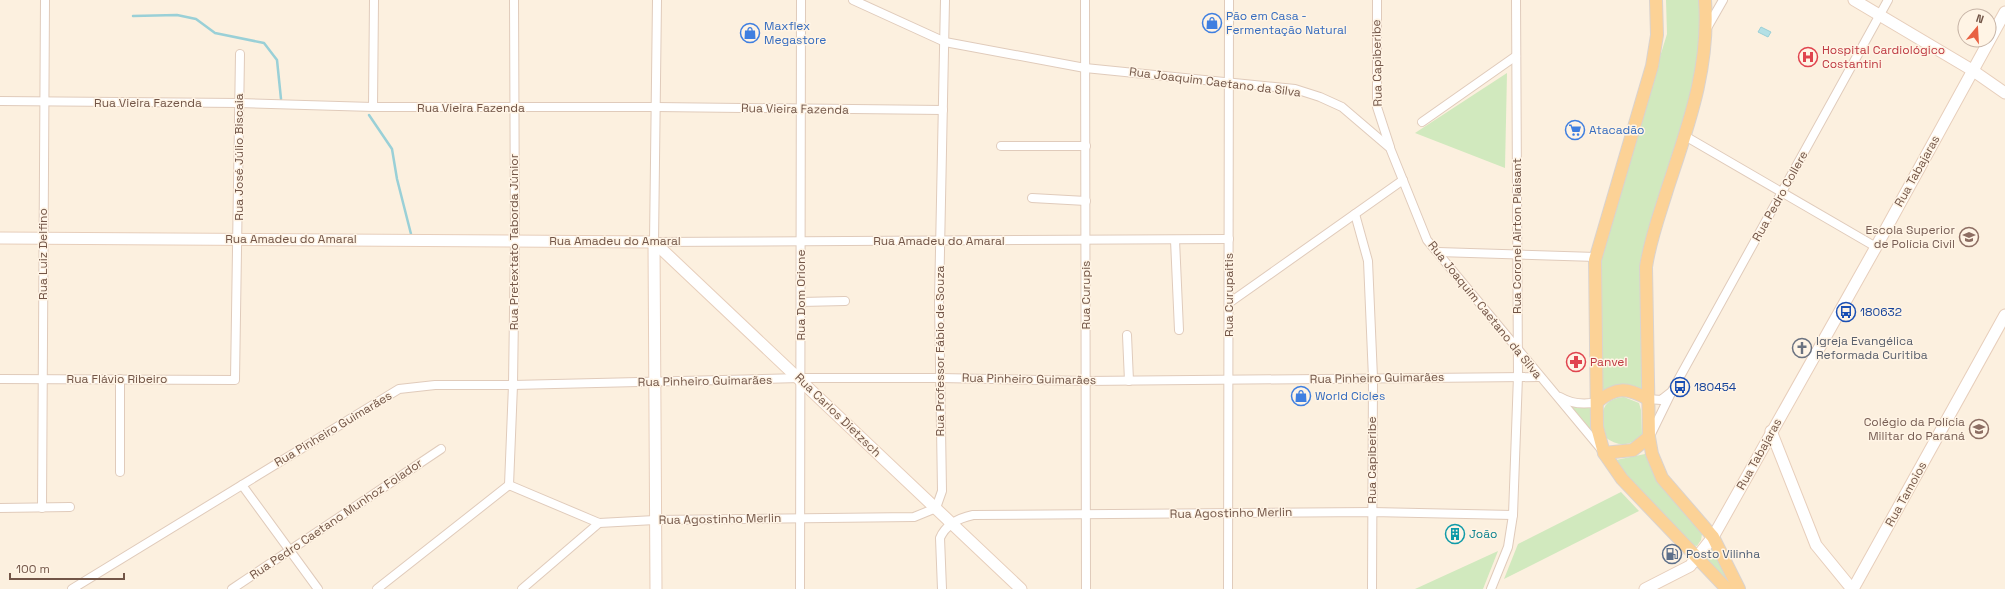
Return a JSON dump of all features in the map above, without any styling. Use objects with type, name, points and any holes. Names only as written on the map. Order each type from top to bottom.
[{"type":"main road","points":[[1656,0],[1657,35],[1652,66],[1596,257],[1597,427],[1604,453],[1622,479],[1727,589]]},
{"type":"main road","points":[[1705,0],[1707,28],[1703,71],[1685,136],[1650,242],[1647,261],[1645,283],[1649,437],[1652,454],[1662,478],[1713,537],[1739,589]]},
{"type":"main road","points":[[1597,402],[1609,392],[1619,390],[1632,392],[1648,399]]},
{"type":"main road","points":[[1604,453],[1634,450],[1649,437]]},
{"type":"street","name":"Rua Luiz Delfino","points":[[42,508],[45,0]]},
{"type":"street","points":[[373,107],[374,0]]},
{"type":"street","name":"Rua Pretextato Taborda Júnior","points":[[509,485],[513,385],[515,240],[514,0]]},
{"type":"street","points":[[656,589],[654,242],[657,0]]},
{"type":"street","name":"Rua Dom Orione","points":[[800,589],[800,378],[802,302],[800,241],[801,0]]},
{"type":"street","name":"Rua Joaquim Caetano da Silva","points":[[853,0],[944,42],[1085,68],[1229,81],[1295,89],[1320,96],[1342,107],[1390,148],[1427,240],[1604,453]]},
{"type":"street","name":"Rua Professor Fábio de Souza","points":[[936,508],[942,490],[940,241],[945,0]]},
{"type":"street","name":"Rua Curupis","points":[[1085,0],[1086,589]]},
{"type":"street","name":"Rua Curupaitis","points":[[1228,0],[1228,589]]},
{"type":"street","name":"Rua Capiberibe","points":[[1377,0],[1377,107],[1390,148]]},
{"type":"street","name":"Rua Coronel Airton Plaisant","points":[[1491,589],[1508,547],[1513,515],[1518,376],[1516,0]]},
{"type":"street","points":[[1707,28],[1723,0]]},
{"type":"street","points":[[1854,0],[1972,70],[2005,93]]},
{"type":"street","name":"Rua Pedro Collere","points":[[1649,437],[1672,391],[1888,0]]},
{"type":"street","name":"Rua Tabajaras","points":[[1645,589],[1690,566],[1713,537],[1771,431],[1876,247],[2005,12]]},
{"type":"street","name":"Rua José Júlio Biscaia","points":[[235,380],[240,54]]},
{"type":"street","points":[[1422,122],[1516,56]]},
{"type":"street","name":"Rua Vieira Fazenda","points":[[0,101],[239,103],[373,107],[656,107],[943,110]]},
{"type":"street","points":[[1685,136],[1782,194],[1876,247]]},
{"type":"street","points":[[1001,146],[1086,146]]},
{"type":"street","points":[[1229,303],[1403,180]]},
{"type":"street","points":[[1032,198],[1086,201]]},
{"type":"street","name":"Rua Capiberibe","points":[[1355,214],[1368,261],[1373,378],[1372,589]]},
{"type":"street","name":"Rua Amadeu do Amaral","points":[[0,238],[654,242],[1086,241],[1229,239]]},
{"type":"street","points":[[1175,240],[1179,330]]},
{"type":"street","name":"Rua Carlos Dietzsch","points":[[654,242],[800,378],[1021,589]]},
{"type":"street","points":[[1438,252],[1517,256],[1596,257]]},
{"type":"street","points":[[802,302],[845,301]]},
{"type":"street","name":"Rua Tamoios","points":[[1852,589],[2005,316]]},
{"type":"street","points":[[1128,335],[1129,381]]},
{"type":"street","name":"Rua Pinheiro Guimarães","points":[[72,589],[399,389],[435,385],[513,385],[800,378],[940,378],[1129,381],[1539,376]]},
{"type":"street","name":"Rua Flávio Ribeiro","points":[[0,379],[235,380]]},
{"type":"street","points":[[120,379],[120,472]]},
{"type":"street","points":[[1648,399],[1661,400],[1672,391]]},
{"type":"street","name":"Rua Joaquim Caetano da Silva","points":[[1556,394],[1567,401],[1579,404],[1597,402]]},
{"type":"street","points":[[1771,431],[1816,545],[1852,589]]},
{"type":"street","name":"Rua Pedro Caetano Munhoz Folador","points":[[232,589],[441,449]]},
{"type":"street","points":[[242,485],[318,589]]},
{"type":"street","points":[[377,589],[509,485]]},
{"type":"street","name":"Rua Agostinho Merlin","points":[[509,485],[599,523],[655,520],[914,517],[936,508]]},
{"type":"street","points":[[0,508],[70,507]]},
{"type":"street","name":"Rua Agostinho Merlin","points":[[952,523],[973,515],[1372,512],[1513,515]]},
{"type":"street","points":[[522,589],[599,523]]},
{"type":"street","points":[[942,589],[940,538],[943,532],[952,523]]},
{"type":"green space","points":[[1666,0],[1701,0],[1700,54],[1680,142],[1644,255],[1642,391],[1602,393],[1599,264],[1603,242],[1667,34]]},
{"type":"green space","points":[[1507,73],[1505,168],[1415,133]]},
{"type":"green space","points":[[1624,397],[1639,403],[1641,410],[1642,434],[1634,441],[1619,444],[1614,443],[1605,437],[1602,416],[1603,410],[1610,401],[1616,398]]},
{"type":"green space","points":[[1567,404],[1592,406],[1593,435]]},
{"type":"green space","points":[[1645,454],[1653,473],[1702,534],[1701,540],[1697,546],[1692,545],[1684,535],[1682,536],[1624,474],[1616,460]]},
{"type":"green space","points":[[1621,492],[1639,511],[1504,579],[1518,544]]},
{"type":"green space","points":[[1713,546],[1735,589],[1703,559]]},
{"type":"green space","points":[[1498,551],[1483,589],[1415,589]]},
{"type":"water","points":[[1761,27],[1771,32],[1768,37],[1758,32]]},
{"type":"waterway","points":[[133,16],[177,15],[196,19],[215,33],[264,43],[277,60],[281,99]]},
{"type":"waterway","points":[[369,115],[392,149],[397,179],[411,234]]},
{"type":"place","name":"Pão em Casa - Fermentação Natural","points":[[1212,23]]},
{"type":"place","name":"Maxflex Megastore","points":[[750,33]]},
{"type":"place","name":"Hospital Cardiológico Costantini","points":[[1808,57]]},
{"type":"place","name":"Atacadão","points":[[1575,130]]},
{"type":"place","name":"Escola Superior de Polícia Civil","points":[[1969,237]]},
{"type":"place","name":"180632","points":[[1846,312]]},
{"type":"place","name":"Igreja Evangélica Reformada Curitiba","points":[[1802,348]]},
{"type":"place","name":"Panvel","points":[[1576,362]]},
{"type":"place","name":"180454","points":[[1680,387]]},
{"type":"place","name":"World Cicles","points":[[1301,396]]},
{"type":"place","name":"Colégio da Polícia Militar do Paraná","points":[[1979,429]]},
{"type":"place","name":"João","points":[[1455,534]]},
{"type":"place","name":"Posto Vilinha","points":[[1672,554]]}]
